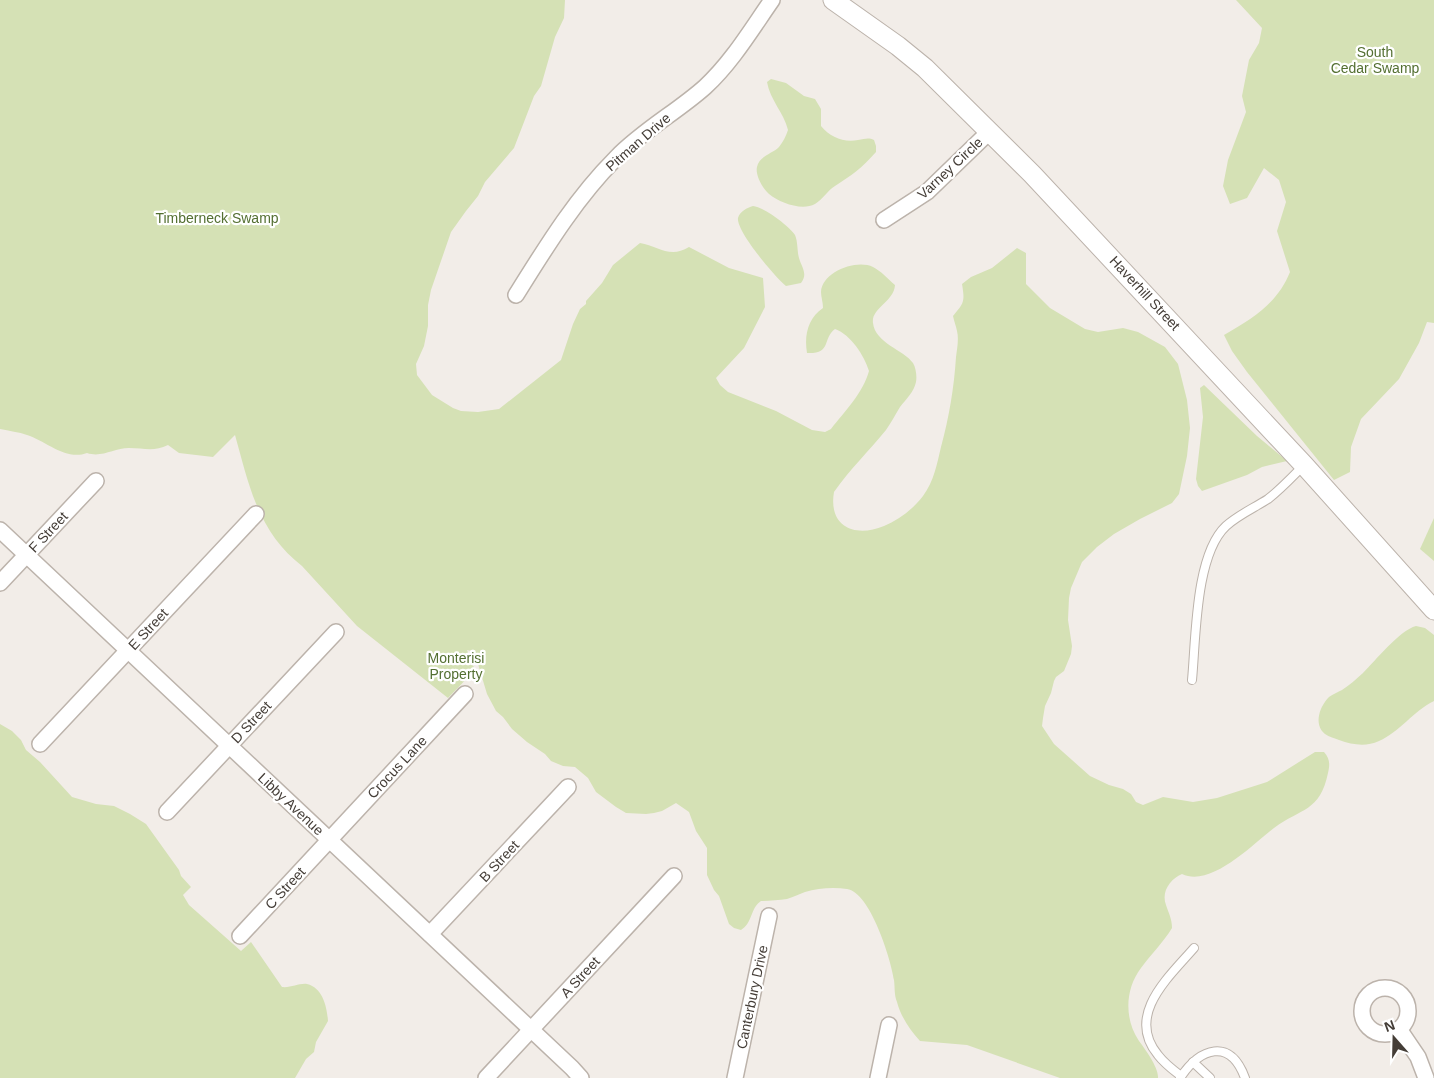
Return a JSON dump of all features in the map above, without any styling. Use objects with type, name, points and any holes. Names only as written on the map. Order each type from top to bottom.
[{"type":"street","name":"Pitman Drive","points":[[516,295],[546,247],[598,178],[631,144],[709,83],[735,52],[772,0]]},
{"type":"street","name":"Haverhill Street","points":[[833,0],[919,63],[990,131],[1097,241],[1304,465],[1434,610]]},
{"type":"street","name":"Varney Circle","points":[[884,220],[927,192],[990,131]]},
{"type":"street","name":"F Street","points":[[0,583],[96,481]]},
{"type":"street","name":"E Street","points":[[40,744],[256,514]]},
{"type":"street","name":"Libby Avenue","points":[[0,530],[581,1078]]},
{"type":"street","name":"D Street","points":[[167,812],[336,632]]},
{"type":"street","name":"Crocus Lane","points":[[330,840],[465,694]]},
{"type":"street","name":"B Street","points":[[430,934],[568,787]]},
{"type":"street","name":"C Street","points":[[240,936],[330,840]]},
{"type":"street","name":"A Street","points":[[486,1078],[674,876]]},
{"type":"street","name":"Canterbury Drive","points":[[735,1078],[769,916]]},
{"type":"street","points":[[878,1078],[889,1025]]},
{"type":"street","points":[[1399,1029],[1416,1054],[1426,1078]]},
{"type":"lane","points":[[1192,680],[1203,575],[1214,541],[1228,524],[1276,493],[1304,465]]},
{"type":"lane","points":[[1194,948],[1153,997],[1146,1019],[1148,1035],[1154,1050],[1181,1077],[1193,1062],[1209,1051],[1215,1050],[1225,1052],[1238,1062],[1245,1078]]},
{"type":"lane","points":[[1193,1062],[1210,1078]]},
{"type":"green space","points":[[0,0],[565,0],[564,18],[555,37],[541,86],[534,96],[514,148],[485,182],[478,196],[451,232],[431,290],[428,305],[428,326],[424,346],[416,364],[417,375],[432,395],[453,408],[461,411],[478,412],[499,409],[561,360],[580,309],[602,283],[613,265],[640,243],[670,252],[676,252],[689,247],[729,268],[763,278],[765,307],[744,348],[716,378],[720,385],[728,392],[776,411],[812,430],[825,432],[831,429],[853,402],[869,371],[856,346],[835,329],[831,333],[826,345],[820,351],[807,353],[806,340],[808,328],[814,317],[823,308],[821,292],[823,285],[833,273],[849,266],[866,265],[873,267],[895,285],[891,296],[875,313],[873,323],[875,330],[884,341],[909,358],[916,370],[916,380],[912,392],[886,430],[834,492],[833,504],[835,514],[846,527],[854,530],[873,529],[895,521],[915,505],[927,490],[936,466],[951,402],[958,341],[953,316],[963,302],[962,284],[971,277],[992,268],[1017,248],[1026,253],[1026,284],[1050,308],[1085,329],[1098,332],[1123,328],[1138,332],[1165,347],[1178,364],[1187,400],[1190,428],[1187,456],[1179,494],[1172,503],[1114,534],[1082,562],[1071,588],[1069,598],[1068,620],[1072,646],[1071,654],[1064,671],[1054,681],[1045,706],[1042,726],[1054,744],[1090,776],[1123,789],[1131,794],[1136,802],[1143,805],[1163,797],[1193,802],[1217,798],[1267,782],[1315,752],[1324,752],[1329,764],[1328,773],[1320,795],[1308,808],[1284,821],[1218,870],[1206,875],[1193,877],[1182,874],[1168,886],[1165,900],[1172,928],[1136,976],[1129,995],[1128,1004],[1134,1032],[1154,1064],[1158,1078],[1060,1078],[967,1045],[920,1041],[906,1023],[899,1008],[895,997],[894,980],[889,957],[878,928],[864,902],[856,893],[847,889],[821,889],[805,892],[787,899],[761,901],[755,907],[745,927],[741,930],[734,928],[729,924],[719,896],[707,875],[707,848],[696,831],[689,812],[676,803],[654,813],[626,813],[596,792],[588,778],[575,767],[563,766],[551,761],[545,754],[512,729],[496,711],[487,694],[478,664],[471,651],[467,650],[475,670],[448,698],[357,626],[302,566],[287,553],[265,523],[257,507],[245,472],[235,435],[213,457],[179,453],[168,445],[153,449],[124,448],[103,454],[87,453],[79,455],[56,449],[24,434],[0,429]]},
{"type":"green space","name":"South Cedar Swamp","points":[[1236,0],[1434,0],[1434,323],[1427,322],[1419,343],[1399,379],[1361,419],[1351,447],[1350,472],[1334,480],[1247,372],[1232,351],[1224,335],[1254,316],[1271,302],[1285,283],[1290,272],[1277,231],[1286,202],[1279,180],[1264,168],[1247,198],[1230,204],[1223,186],[1228,160],[1246,112],[1242,96],[1249,60],[1259,43],[1262,28]]},
{"type":"green space","points":[[771,79],[786,83],[804,96],[815,99],[821,109],[821,126],[833,136],[848,141],[866,138],[874,140],[876,146],[876,152],[861,167],[832,188],[818,202],[810,206],[791,205],[779,200],[767,192],[758,178],[758,163],[779,147],[788,130],[769,89],[767,82]]},
{"type":"green space","points":[[753,206],[776,218],[795,235],[804,274],[801,283],[786,286],[765,264],[749,243],[739,224],[738,218],[742,212]]},
{"type":"green space","points":[[1204,385],[1257,436],[1287,461],[1262,467],[1247,475],[1202,491],[1196,479],[1203,417],[1200,388]]},
{"type":"green space","points":[[1434,518],[1434,561],[1420,549]]},
{"type":"green space","points":[[1416,626],[1425,628],[1434,635],[1434,701],[1426,705],[1387,737],[1374,743],[1354,744],[1325,734],[1319,725],[1319,715],[1329,697],[1355,680],[1388,646],[1403,633]]},
{"type":"green space","points":[[0,724],[12,731],[21,740],[26,750],[40,762],[72,797],[96,804],[114,806],[146,824],[179,870],[181,876],[191,887],[183,895],[189,905],[241,951],[251,942],[282,987],[307,984],[317,990],[325,1004],[328,1021],[316,1042],[314,1052],[306,1059],[295,1078],[0,1078]]},
{"type":"park label","name":"Timberneck Swamp","points":[[217,218]]},
{"type":"park label","name":"Monterisi Property","points":[[456,666]]}]
